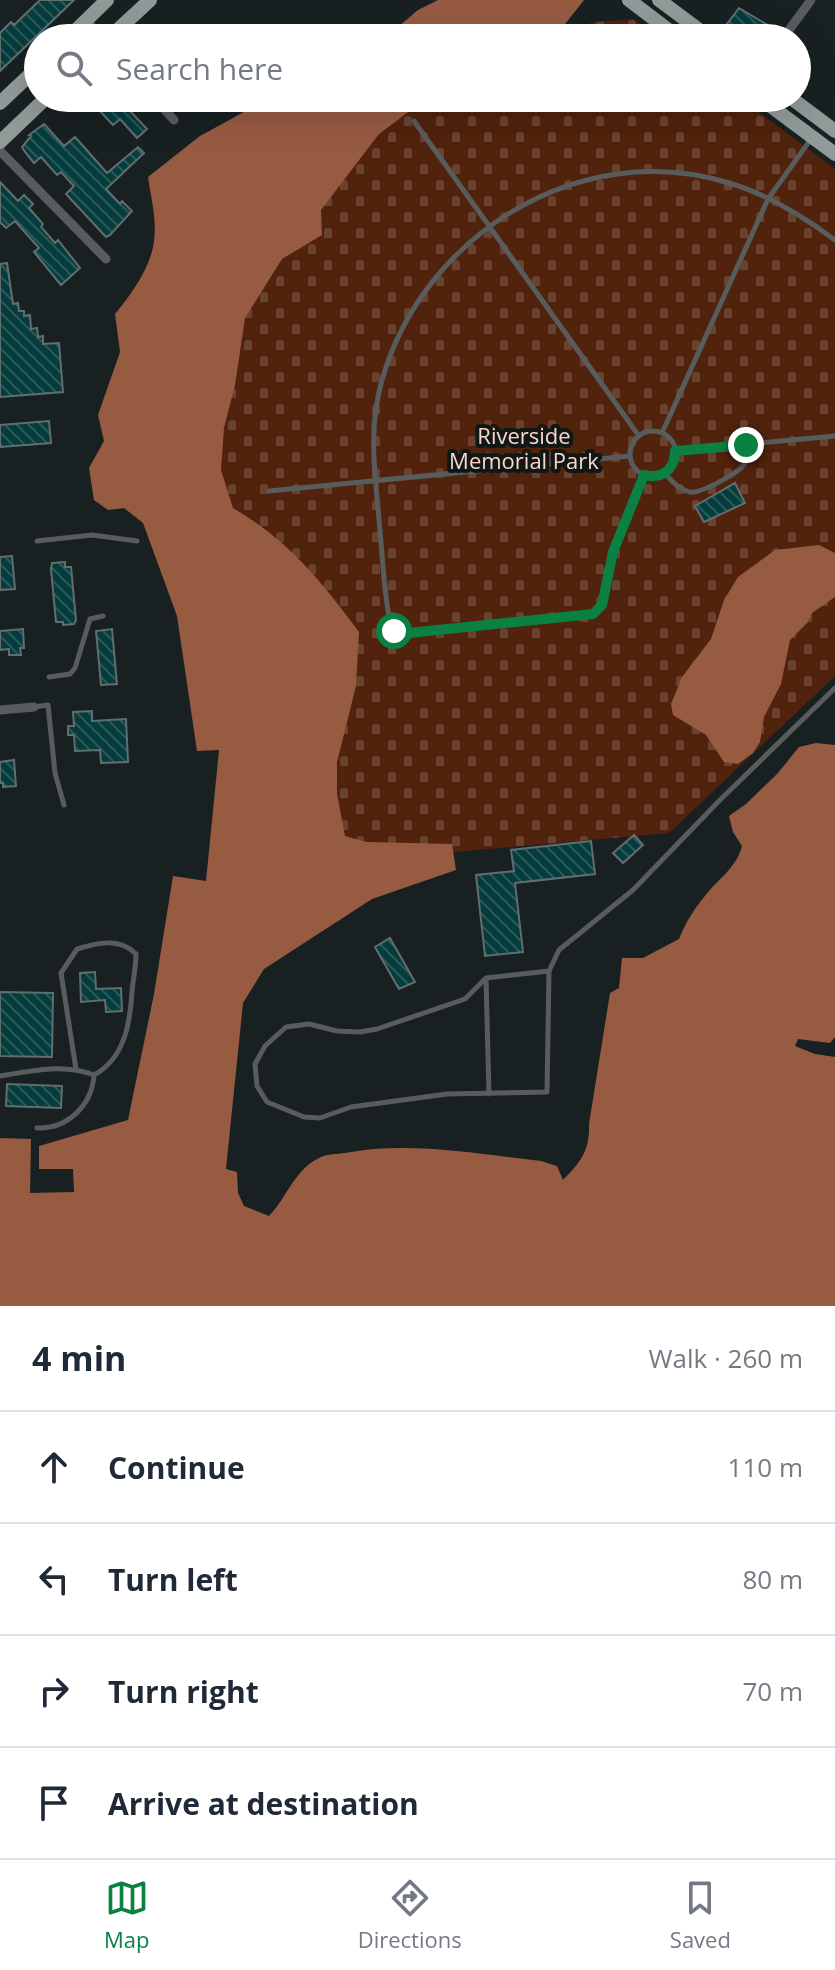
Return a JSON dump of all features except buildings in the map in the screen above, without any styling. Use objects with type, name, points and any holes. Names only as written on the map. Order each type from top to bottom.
[{"type":"main road","points":[[82,24],[107,0]]},
{"type":"main road","points":[[124,24],[150,0]]},
{"type":"main road","points":[[629,0],[661,24]]},
{"type":"main road","points":[[659,0],[691,24]]},
{"type":"main road","points":[[0,103],[24,80]]},
{"type":"main road","points":[[0,142],[31,112]]},
{"type":"main road","points":[[778,112],[835,154]]},
{"type":"main road","points":[[810,112],[835,131]]},
{"type":"street","points":[[793,24],[811,0]]},
{"type":"street","points":[[86,20],[90,24]]},
{"type":"street","points":[[167,112],[174,120]]},
{"type":"street","points":[[0,151],[106,259]]},
{"type":"street","points":[[0,710],[34,707]]},
{"type":"lane","points":[[414,121],[639,436]]},
{"type":"lane","points":[[662,433],[768,199],[812,138]]},
{"type":"lane","points":[[644,475],[613,552],[602,605],[593,614],[399,634],[390,624],[373,482],[376,407],[392,349],[419,299],[457,253],[489,226],[532,200],[604,177],[669,173],[729,183],[768,199],[835,240]]},
{"type":"lane","points":[[646,432],[662,433],[671,441],[675,451],[673,464],[658,476],[644,475],[634,468],[631,448],[646,432]]},
{"type":"lane","points":[[675,451],[835,436]]},
{"type":"lane","points":[[665,473],[681,488],[691,492],[704,490],[740,470],[745,463],[746,445]]},
{"type":"lane","points":[[269,491],[630,456]]},
{"type":"lane","points":[[37,541],[92,535],[137,541]]},
{"type":"lane","points":[[49,677],[70,674],[75,668],[90,619],[103,616]]},
{"type":"lane","points":[[549,971],[486,978],[465,999],[377,1029],[337,1031],[309,1024],[286,1027],[265,1046],[255,1064],[257,1086],[267,1102],[304,1117],[320,1118],[351,1107],[393,1100],[447,1094],[547,1092],[549,971],[559,950],[633,890],[835,688]]},
{"type":"lane","points":[[34,707],[48,705],[55,773],[64,805]]},
{"type":"lane","points":[[0,1076],[76,1069],[94,1075],[102,1071],[123,1043],[131,1020],[136,954],[128,946],[113,942],[77,949],[61,973],[76,1069]]},
{"type":"lane","points":[[486,978],[489,1094]]},
{"type":"lane","points":[[37,1128],[60,1124],[80,1111],[89,1099],[94,1075]]},
{"type":"green space","points":[[634,19],[641,24],[587,24]]},
{"type":"green space","name":"Riverside Memorial Park","points":[[391,112],[759,112],[835,169],[835,676],[669,833],[271,868],[215,493],[237,313]]},
{"type":"shaded area","points":[[438,0],[584,0],[565,24],[402,24],[418,10]]},
{"type":"shaded area","points":[[408,112],[379,134],[321,210],[322,235],[282,259],[245,318],[235,385],[224,428],[221,470],[233,508],[271,534],[303,563],[359,632],[356,686],[337,762],[337,794],[345,836],[366,842],[452,844],[456,870],[372,899],[264,969],[243,1003],[226,1169],[237,1172],[238,1193],[244,1206],[269,1216],[297,1176],[312,1162],[326,1155],[369,1150],[418,1148],[541,1161],[557,1166],[563,1180],[579,1161],[588,1141],[610,993],[619,988],[622,958],[643,958],[679,939],[696,908],[740,853],[742,846],[733,832],[729,816],[778,773],[799,747],[816,743],[835,745],[835,1037],[830,1043],[798,1039],[795,1046],[815,1054],[835,1057],[835,1306],[0,1306],[0,1138],[31,1139],[30,1193],[74,1192],[73,1169],[39,1169],[39,1146],[128,1120],[154,994],[173,876],[206,881],[219,750],[197,751],[177,616],[143,523],[124,508],[108,510],[94,500],[89,468],[104,441],[98,415],[120,352],[115,314],[139,280],[152,251],[155,225],[148,177],[200,136],[242,113]]},
{"type":"shaded area","points":[[819,545],[835,553],[835,597],[812,613],[808,622],[790,640],[781,684],[764,717],[760,742],[753,753],[738,764],[724,762],[706,735],[673,715],[671,704],[682,677],[711,639],[724,600],[738,577],[775,550]]},
{"type":"route","points":[[394,631],[399,634],[593,614],[602,605],[613,552],[644,475],[651,477],[665,473],[673,464],[675,451],[746,445]]}]
